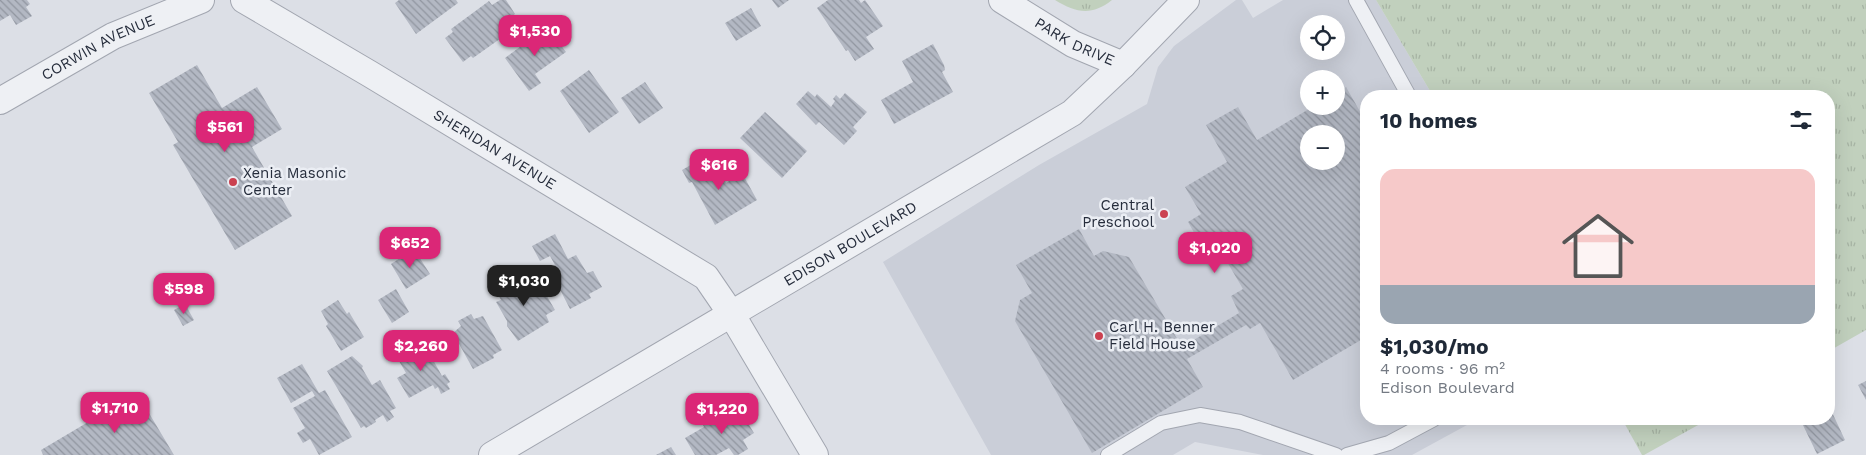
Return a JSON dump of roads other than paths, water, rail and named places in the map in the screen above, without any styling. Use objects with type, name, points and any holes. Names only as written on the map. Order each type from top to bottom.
[{"type":"street","name":"CORWIN AVENUE","points":[[0,101],[113,36],[200,0]]},
{"type":"street","name":"SHERIDAN AVENUE","points":[[244,0],[706,277],[732,315],[815,455]]},
{"type":"street","name":"PARK DRIVE","points":[[1002,0],[1073,44],[1123,65]]},
{"type":"street","name":"EDISON BOULEVARD","points":[[492,455],[1072,113],[1123,65],[1186,0]]},
{"type":"lane","points":[[1356,0],[1406,90]]},
{"type":"lane","points":[[1108,455],[1162,423],[1200,415],[1240,422],[1336,455]]},
{"type":"lane","points":[[1347,455],[1389,443],[1423,425]]},
{"type":"place","name":"Xenia Masonic Center","points":[[233,182]]},
{"type":"place","name":"Central Preschool","points":[[1164,214]]},
{"type":"place","name":"Carl H. Benner Field House","points":[[1099,336]]}]
